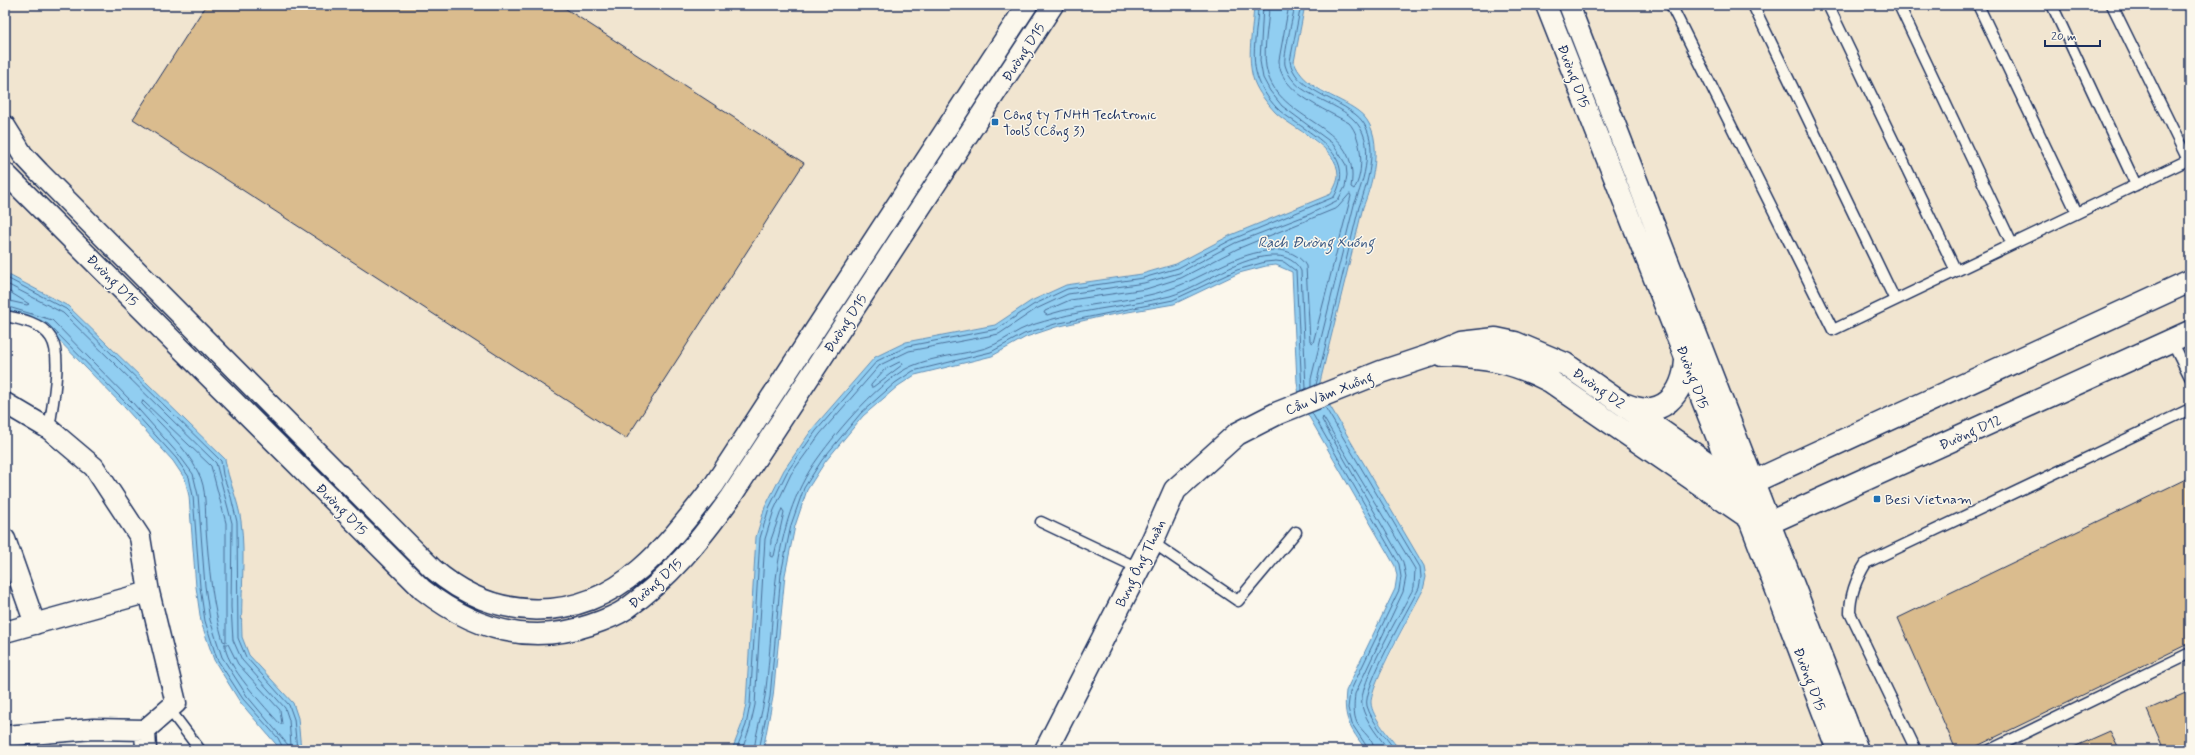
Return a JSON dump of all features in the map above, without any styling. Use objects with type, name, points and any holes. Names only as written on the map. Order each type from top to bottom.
[{"type":"street","name":"Đường D15","points":[[5,126],[23,155],[433,569],[451,584],[472,596],[494,604],[545,610],[571,606],[596,598],[640,570],[679,528],[714,485],[1027,5]]},
{"type":"street","name":"Đường D15","points":[[5,173],[423,590],[443,606],[464,618],[485,626],[511,632],[536,634],[581,628],[625,610],[665,578],[704,534],[731,497],[1053,5]]},
{"type":"street","name":"Đường D15","points":[[1546,5],[1734,481],[1837,750]]},
{"type":"street","name":"Đường D15","points":[[1569,5],[1771,522],[1858,750]]},
{"type":"street","points":[[1002,44],[1021,55]]},
{"type":"street","points":[[100,267],[118,250]]},
{"type":"street","points":[[1734,481],[1755,481],[2190,281]]},
{"type":"street","name":"Đường D12","points":[[1771,522],[2181,336]]},
{"type":"street","name":"Đường D2","points":[[1380,372],[1429,356],[1460,343],[1496,339],[1515,343],[1565,364],[1734,481]]},
{"type":"street","name":"Đường D2","points":[[1429,356],[1476,357],[1514,364],[1550,380],[1748,517]]},
{"type":"street","points":[[1619,402],[1639,409],[1647,410],[1661,406],[1678,392],[1684,377],[1686,361]]},
{"type":"street","name":"Cầu Vàm Xuồng","points":[[1278,413],[1380,372]]},
{"type":"street","points":[[5,403],[49,429],[94,467],[140,537],[149,592],[176,702],[145,730],[93,729],[47,741],[5,736]]},
{"type":"street","name":"Bưng Ông Thoàn","points":[[1046,750],[1152,542],[1175,490],[1237,434],[1278,413]]},
{"type":"street","points":[[1748,517],[1771,522]]},
{"type":"street","points":[[5,539],[35,624]]},
{"type":"street","points":[[5,632],[149,592]]},
{"type":"street","points":[[145,730],[146,750]]},
{"type":"lane","points":[[1672,5],[1833,330],[2188,160],[2112,5]]},
{"type":"lane","points":[[1753,5],[1895,300]]},
{"type":"lane","points":[[1828,5],[1956,271]]},
{"type":"lane","points":[[1899,5],[2012,244]]},
{"type":"lane","points":[[1978,5],[2077,213]]},
{"type":"lane","points":[[2052,5],[2136,185]]},
{"type":"lane","points":[[5,316],[24,319],[39,327],[50,336],[55,346],[56,372],[49,429]]},
{"type":"lane","points":[[2181,336],[2190,377]]},
{"type":"lane","points":[[1916,750],[1850,613],[1853,588],[1866,562],[2190,409]]},
{"type":"lane","points":[[1041,522],[1138,568]]},
{"type":"lane","points":[[1152,542],[1238,601],[1296,532]]},
{"type":"lane","points":[[1990,750],[2190,653]]},
{"type":"lane","points":[[169,709],[200,750]]},
{"type":"shaded area","points":[[5,5],[1254,5],[1250,61],[1254,81],[1262,96],[1275,112],[1326,150],[1337,168],[1337,184],[1331,195],[1231,235],[1176,264],[1142,274],[1066,285],[1031,301],[995,325],[906,342],[875,357],[813,428],[784,470],[765,507],[756,537],[746,704],[742,724],[732,750],[301,750],[298,718],[249,655],[242,637],[241,521],[235,495],[227,474],[225,459],[68,306],[5,273]]},
{"type":"shaded area","points":[[1305,5],[2190,5],[2190,750],[1400,750],[1378,721],[1371,704],[1374,686],[1423,590],[1320,389],[1320,382],[1363,207],[1370,191],[1376,154],[1372,132],[1359,111],[1305,80],[1296,69],[1294,62]]},
{"type":"water","name":"Rạch Đường Xuống","points":[[1254,5],[1305,5],[1294,62],[1305,79],[1322,91],[1349,105],[1367,120],[1375,143],[1374,170],[1371,184],[1363,207],[1320,382],[1320,389],[1424,566],[1426,577],[1423,590],[1384,665],[1372,694],[1372,709],[1378,721],[1400,750],[1366,750],[1352,729],[1347,716],[1345,701],[1346,691],[1395,589],[1397,576],[1395,566],[1300,401],[1297,382],[1292,272],[1276,265],[1239,273],[1174,304],[1099,317],[1056,327],[1026,337],[992,356],[915,375],[898,386],[863,416],[825,462],[807,490],[795,526],[785,575],[773,697],[763,750],[732,750],[742,724],[746,704],[756,537],[765,507],[784,470],[813,428],[875,357],[906,342],[995,325],[1031,301],[1066,285],[1142,274],[1176,264],[1231,235],[1331,194],[1337,183],[1338,175],[1336,165],[1331,155],[1313,139],[1275,112],[1260,93],[1254,81],[1250,63],[1250,53]]},
{"type":"water","points":[[5,273],[68,306],[225,459],[241,521],[243,564],[242,637],[249,655],[293,703],[298,718],[301,750],[281,750],[240,702],[214,660],[201,622],[196,587],[189,496],[185,479],[173,461],[125,408],[45,326],[5,314]]},
{"type":"building","points":[[206,5],[560,5],[804,163],[626,439],[133,119]]},
{"type":"building","points":[[2190,477],[2190,643],[1969,750],[1956,750],[1898,618]]},
{"type":"building","points":[[2190,691],[2190,750],[2164,750],[2147,710]]},
{"type":"building","points":[[2110,731],[2120,750],[2067,750]]},
{"type":"place","name":"Công ty TNHH Techtronic Tools (Cổng 3)","points":[[995,122]]},
{"type":"place","name":"Besi Vietnam","points":[[1877,499]]}]
